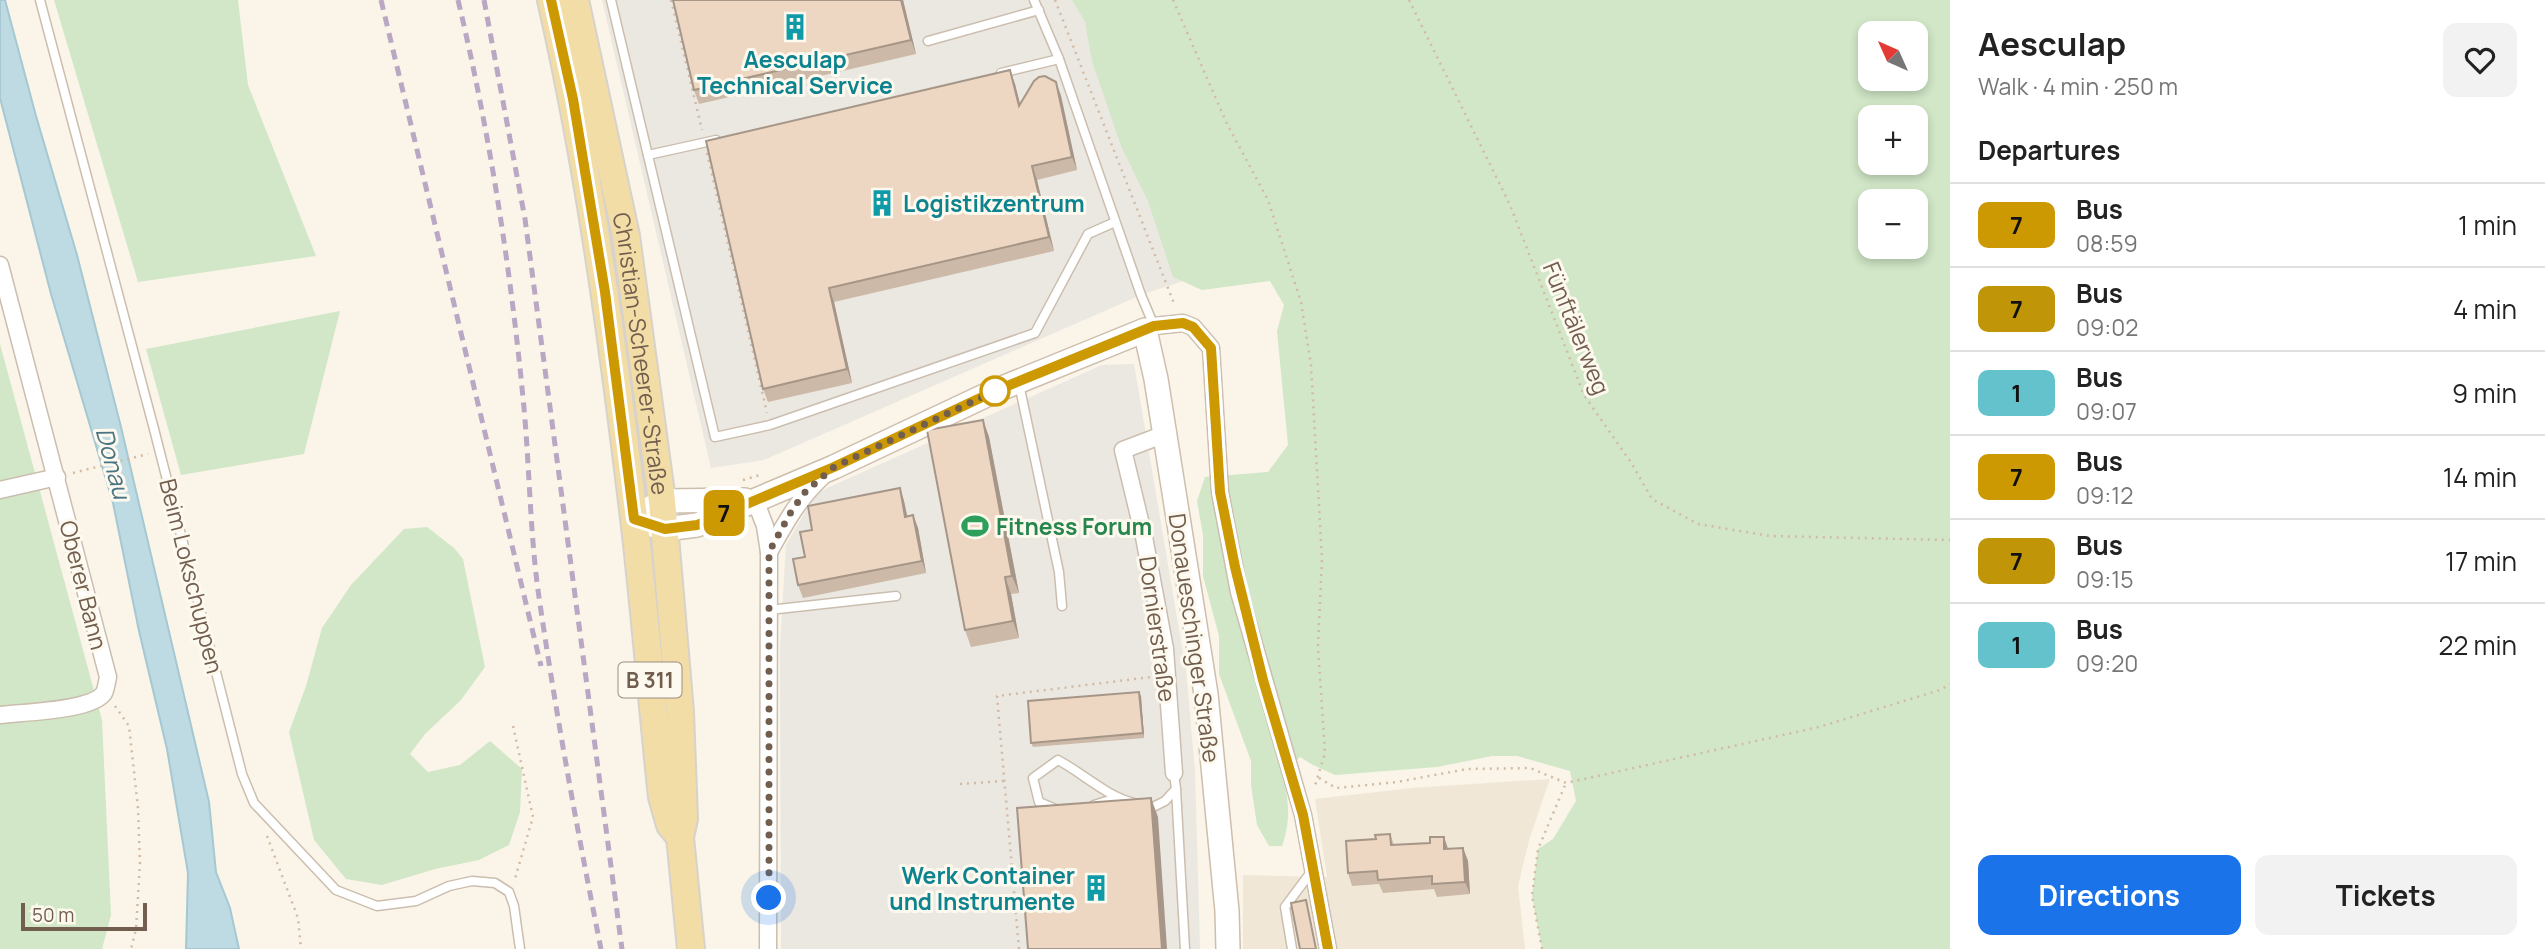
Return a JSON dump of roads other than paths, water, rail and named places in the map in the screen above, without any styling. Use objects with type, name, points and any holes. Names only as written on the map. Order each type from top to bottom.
[{"type":"main road","name":"Christian-Scheerer-Straße","points":[[551,0],[573,99],[603,279],[634,519],[662,797],[670,825],[680,837]]},
{"type":"main road","name":"Christian-Scheerer-Straße","points":[[575,0],[626,236],[662,501],[680,712],[684,819],[680,837],[691,949]]},
{"type":"street","name":"Oberer Bann","points":[[0,265],[107,677],[105,692],[96,701],[78,706],[0,715]]},
{"type":"street","points":[[634,519],[665,529],[697,525],[834,467],[1018,382],[1150,328],[1183,323],[1193,327],[1211,348],[1220,492],[1237,580],[1303,815],[1328,949]]},
{"type":"street","name":"Donaueschinger Straße","points":[[1150,328],[1206,694],[1227,911],[1228,949]]},
{"type":"street","name":"Dornierstraße","points":[[1165,434],[1123,450],[1144,537],[1165,649],[1175,781]]},
{"type":"street","points":[[769,552],[792,510],[806,491],[834,467]]},
{"type":"street","points":[[0,489],[57,478]]},
{"type":"street","points":[[634,519],[662,501],[755,500]]},
{"type":"street","points":[[755,500],[765,526],[769,552],[768,949]]},
{"type":"lane","name":"Beim Lokschuppen","points":[[40,0],[242,774],[254,803],[336,890],[377,906],[416,901],[449,886],[472,881],[495,883],[509,892],[514,906],[520,949]]},
{"type":"lane","points":[[611,0],[715,437],[770,425],[1035,333],[1088,234],[1115,222]]},
{"type":"lane","points":[[1034,0],[1059,59],[1150,328]]},
{"type":"lane","points":[[928,41],[1039,10]]},
{"type":"lane","points":[[993,74],[1059,59]]},
{"type":"lane","points":[[648,155],[731,136]]},
{"type":"lane","points":[[1018,382],[1059,572],[1062,606]]},
{"type":"lane","points":[[769,610],[896,596]]},
{"type":"lane","points":[[1067,813],[1039,802],[1033,778],[1058,760],[1080,771],[1116,798],[1151,808],[1165,801],[1175,781]]},
{"type":"lane","points":[[1175,781],[1185,949]]},
{"type":"lane","points":[[1079,809],[1116,798]]},
{"type":"lane","points":[[1292,949],[1285,907],[1313,870]]},
{"type":"water","name":"Donau","points":[[0,0],[5,0],[77,255],[121,427],[209,802],[216,872],[230,908],[239,949],[186,949],[188,873],[167,749],[113,503],[51,294],[0,98]]},
{"type":"railway","points":[[381,0],[541,666]]},
{"type":"railway","points":[[458,0],[490,152],[506,254],[524,408],[540,604],[568,777],[601,949]]},
{"type":"railway","points":[[484,0],[525,219],[622,949]]},
{"type":"place","name":"Aesculap Technical Service","points":[[795,27]]},
{"type":"place","name":"Logistikzentrum","points":[[882,203]]},
{"type":"place","name":"Fitness Forum","points":[[975,526]]},
{"type":"place","name":"Werk Container und Instrumente","points":[[1096,888]]}]
